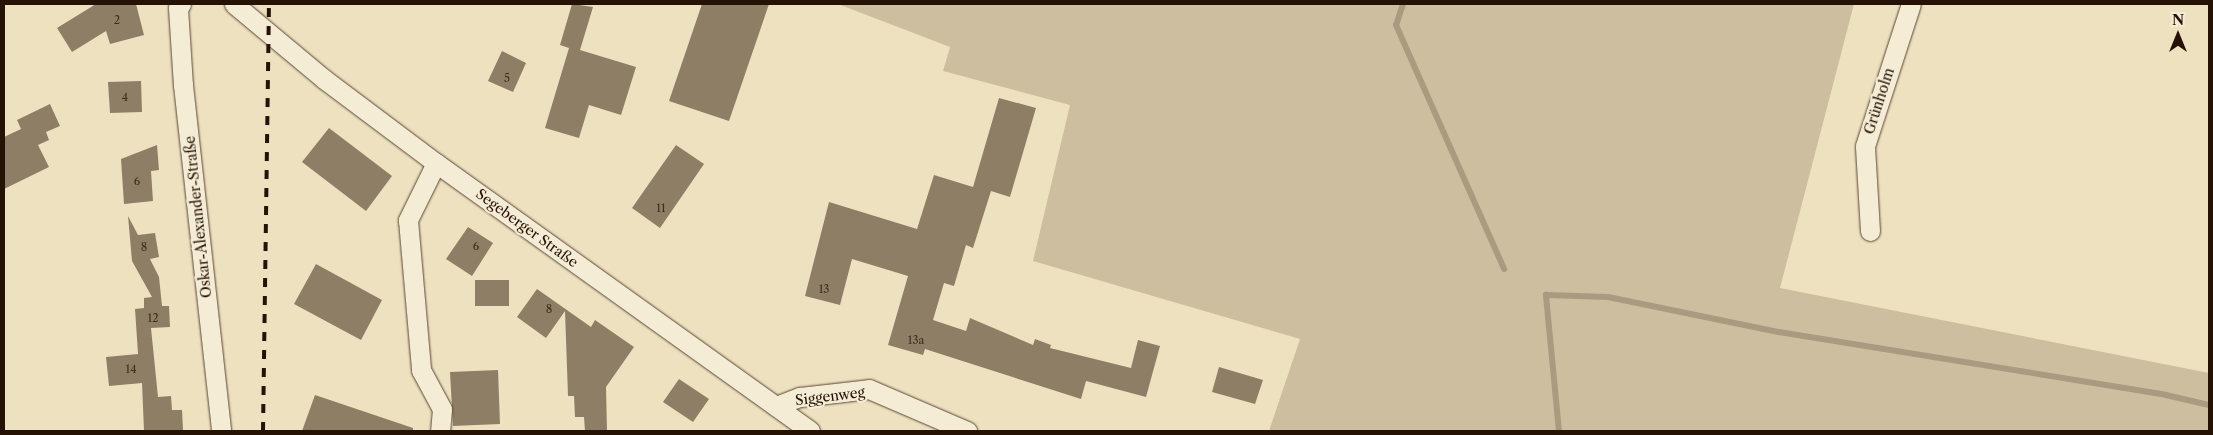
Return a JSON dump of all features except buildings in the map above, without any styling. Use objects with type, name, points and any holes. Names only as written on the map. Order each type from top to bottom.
[{"type":"street","name":"Oskar-Alexander-Straße","points":[[181,4],[178,8],[183,85],[221,431]]},
{"type":"street","name":"Segeberger Straße","points":[[234,4],[324,79],[436,163],[810,431]]},
{"type":"street","name":"Grünholm","points":[[1870,231],[1865,146],[1911,4]]},
{"type":"street","points":[[436,163],[408,220],[421,370],[442,409],[440,431]]},
{"type":"street","name":"Siggenweg","points":[[776,406],[800,397],[869,390],[967,431]]},
{"type":"shaded area","points":[[838,4],[1854,4],[1780,288],[2209,373],[2209,431],[1269,431],[1300,339],[1033,261],[1070,105],[943,71],[950,47]]},
{"type":"waterway","points":[[1403,4],[1396,25],[1504,269]]},
{"type":"waterway","points":[[1559,431],[1546,295],[1608,297],[1779,332],[2166,395],[2209,405]]},
{"type":"railway","points":[[263,431],[269,4]]}]
